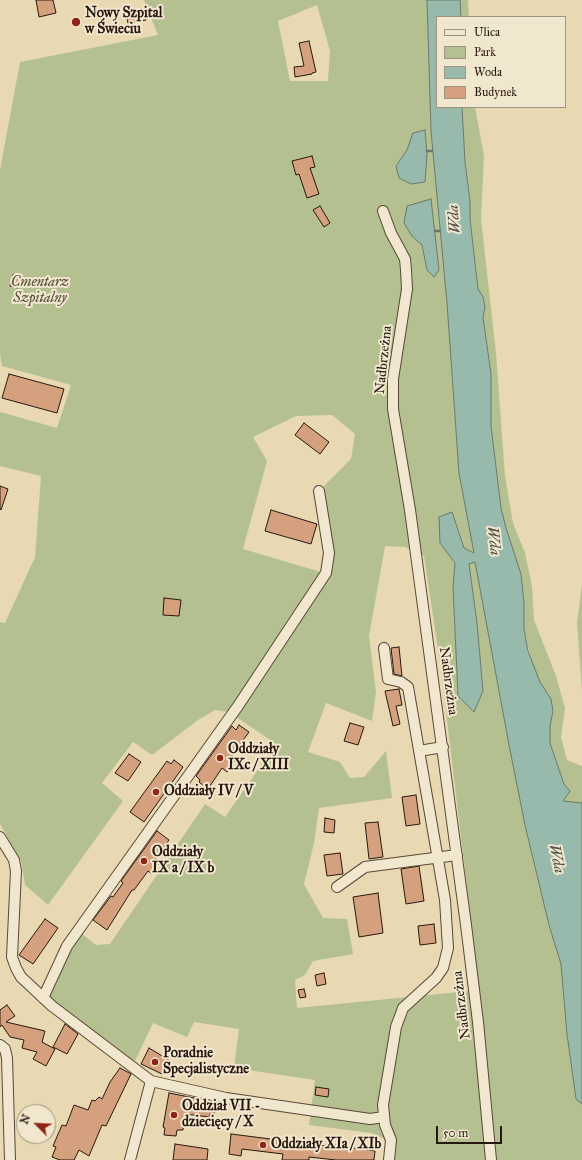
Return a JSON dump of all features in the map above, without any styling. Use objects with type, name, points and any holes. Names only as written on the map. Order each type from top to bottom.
[{"type":"street","name":"Nadbrzeżna","points":[[382,211],[391,233],[405,259],[407,289],[393,379],[393,409],[410,510],[457,854],[478,1022],[491,1160]]},
{"type":"street","points":[[43,998],[67,946],[238,706],[326,573],[330,553],[323,521],[319,491]]},
{"type":"street","points":[[384,648],[388,679],[401,682],[408,687],[445,900],[448,948],[446,959],[436,978],[403,1008],[398,1017],[384,1098],[384,1117],[391,1140],[388,1160]]},
{"type":"street","points":[[419,751],[443,748]]},
{"type":"street","points":[[0,837],[14,860],[16,871],[12,957],[21,977],[43,998],[151,1081],[226,1098],[370,1119],[384,1117]]},
{"type":"street","points":[[337,887],[365,867],[438,858],[457,854]]},
{"type":"street","points":[[2,1047],[7,1058],[4,1123],[10,1160]]},
{"type":"street","points":[[130,1160],[151,1081]]},
{"type":"green space","name":"Cmentarz Szpitalny","points":[[144,0],[427,0],[431,131],[447,303],[459,473],[474,553],[464,548],[452,512],[440,543],[455,563],[453,587],[458,696],[483,691],[477,623],[469,563],[476,562],[525,825],[549,925],[561,964],[567,1034],[576,1098],[582,1104],[582,1160],[392,1160],[394,1143],[371,1133],[309,1125],[315,1080],[234,1068],[239,1029],[194,1022],[187,1037],[153,1023],[134,1063],[49,997],[60,965],[81,933],[96,945],[110,944],[205,804],[225,817],[276,744],[229,712],[215,710],[198,720],[152,755],[133,742],[102,783],[123,801],[48,905],[25,885],[21,861],[0,824],[0,622],[5,623],[35,557],[41,476],[0,466],[0,412],[57,428],[71,385],[2,366],[0,353],[0,170],[20,62],[158,35]],"holes":[[[317,5],[330,51],[328,81],[290,81],[278,21]],[[425,130],[427,154],[396,166],[407,150]],[[431,199],[439,270],[427,270],[422,245]],[[332,415],[355,434],[351,459],[322,488],[333,544],[334,561],[331,575],[243,549],[267,461],[253,437],[296,416]],[[385,546],[405,547],[424,556],[441,669],[479,990],[297,1008],[295,980],[305,975],[313,961],[353,954],[347,919],[323,918],[304,884],[314,843],[319,808],[392,798],[386,751],[364,777],[350,778],[340,762],[308,752],[326,703],[372,721],[376,692],[369,636]]]},
{"type":"green space","points":[[460,0],[468,0],[469,16],[461,16]]},
{"type":"green space","points":[[462,108],[475,108],[484,156],[481,219],[496,353],[505,476],[513,523],[525,553],[532,586],[534,620],[556,676],[565,708],[561,737],[567,760],[582,766],[582,803],[563,801],[569,791],[564,784],[550,743],[524,629],[524,603],[521,574],[501,508],[491,426],[491,374],[483,317],[485,307],[483,297],[478,289],[465,162]]},
{"type":"green space","points":[[582,584],[582,691],[577,623]]},
{"type":"water","name":"Wda","points":[[427,0],[460,0],[461,16],[436,16],[436,108],[462,108],[465,162],[470,201],[470,219],[478,289],[483,297],[485,307],[483,317],[491,374],[491,426],[501,508],[521,574],[524,603],[524,629],[528,651],[540,682],[551,699],[553,711],[550,726],[550,743],[564,784],[570,791],[563,801],[582,803],[582,1104],[576,1099],[567,1034],[561,964],[549,925],[525,825],[475,562],[469,564],[477,623],[483,691],[474,712],[458,696],[453,587],[455,563],[440,543],[439,517],[452,512],[464,548],[474,553],[459,473],[447,303],[431,131]]},
{"type":"water","points":[[425,130],[427,154],[425,182],[411,184],[399,178],[396,166],[407,150],[413,133]]},
{"type":"water","points":[[431,199],[439,270],[434,277],[427,270],[422,245],[412,236],[404,223],[407,206]]},
{"type":"building","points":[[36,0],[53,0],[56,13],[39,17]]},
{"type":"building","points":[[143,9],[146,20],[128,23],[126,13]]},
{"type":"building","points":[[309,41],[316,72],[295,77],[294,67],[304,66],[299,43]]},
{"type":"building","points":[[312,156],[315,167],[310,168],[319,194],[307,198],[299,174],[296,175],[292,161]]},
{"type":"building","points":[[320,206],[330,223],[324,227],[313,210]]},
{"type":"building","points":[[13,275],[21,278],[18,288],[10,286]]},
{"type":"building","points":[[9,374],[64,389],[57,413],[2,398]]},
{"type":"building","points":[[304,423],[329,442],[320,454],[295,435]]},
{"type":"building","points":[[0,486],[8,489],[1,510],[0,509]]},
{"type":"building","points":[[271,510],[317,524],[311,544],[265,531]]},
{"type":"building","points":[[164,598],[181,600],[179,616],[163,615]]},
{"type":"building","points":[[399,647],[402,676],[394,674],[391,648]]},
{"type":"building","points":[[399,689],[402,705],[396,706],[400,724],[393,726],[385,691]]},
{"type":"building","points":[[350,723],[364,727],[358,745],[344,741]]},
{"type":"building","name":"Oddziały IXc / XIII","points":[[239,725],[249,732],[231,757],[235,760],[227,772],[222,768],[208,789],[199,782],[200,780],[196,776],[232,726],[236,730]]},
{"type":"building","points":[[129,754],[141,762],[128,781],[115,773]]},
{"type":"building","name":"Oddziały IV / V","points":[[174,760],[183,767],[144,822],[130,812],[167,761],[171,764]]},
{"type":"building","points":[[416,795],[420,824],[406,826],[402,797]]},
{"type":"building","points":[[325,818],[335,820],[334,833],[324,832]]},
{"type":"building","points":[[378,822],[383,857],[369,859],[365,823]]},
{"type":"building","name":"Oddziały IX a / IX b","points":[[157,831],[169,840],[155,860],[159,863],[152,874],[148,871],[134,890],[132,890],[107,930],[93,920],[111,896],[113,897],[123,883],[121,881]]},
{"type":"building","points":[[340,853],[343,874],[327,876],[324,855]]},
{"type":"building","points":[[419,866],[424,901],[406,904],[401,869]]},
{"type":"building","points":[[378,893],[383,933],[359,937],[353,897]]},
{"type":"building","points":[[45,919],[58,928],[33,964],[19,955]]},
{"type":"building","points":[[434,924],[436,943],[420,945],[418,926]]},
{"type":"building","points":[[324,973],[326,984],[317,986],[315,975]]},
{"type":"building","points":[[304,989],[306,997],[300,998],[298,990]]},
{"type":"building","points":[[7,1005],[15,1016],[6,1022],[45,1031],[42,1042],[55,1049],[46,1066],[33,1059],[37,1052],[22,1048],[24,1040],[10,1037],[2,1025],[0,1027],[0,1010]]},
{"type":"building","points":[[65,1024],[78,1034],[67,1054],[53,1047]]},
{"type":"building","name":"Poradnie Specjalistyczne","points":[[149,1048],[169,1060],[162,1074],[141,1064]]},
{"type":"building","points":[[120,1068],[131,1074],[106,1126],[102,1125],[89,1156],[79,1150],[74,1160],[60,1160],[52,1157],[56,1147],[53,1146],[56,1144],[56,1139],[62,1125],[66,1126],[74,1105],[88,1110],[92,1100],[95,1101],[99,1097],[102,1099],[110,1082]]},
{"type":"building","points":[[316,1087],[329,1089],[328,1097],[315,1095]]},
{"type":"building","name":"Oddział VII - dziecięcy / X","points":[[169,1093],[215,1102],[214,1114],[210,1114],[209,1117],[185,1114],[183,1130],[177,1130],[176,1136],[164,1135],[165,1128],[163,1127]]},
{"type":"building","points":[[231,1134],[375,1151],[374,1160],[336,1160],[309,1157],[309,1160],[282,1160],[283,1154],[242,1149],[241,1156],[229,1154]]},
{"type":"building","points":[[175,1144],[208,1149],[207,1160],[173,1160]]},
{"type":"waterway","points":[[427,151],[432,151]]},
{"type":"waterway","name":"Wda","points":[[435,231],[440,231]]},
{"type":"place","name":"Nowy Szpital w Świeciu","points":[[76,22]]},
{"type":"place","name":"Oddziały IXc / XIII","points":[[220,758]]},
{"type":"place","name":"Oddziały IV / V","points":[[156,792]]},
{"type":"place","name":"Oddziały IX a / IX b","points":[[144,861]]},
{"type":"place","name":"Poradnie Specjalistyczne","points":[[155,1062]]},
{"type":"place","name":"Oddział VII - dziecięcy / X","points":[[174,1115]]},
{"type":"place","name":"Oddziały XIa / XIb","points":[[263,1145]]}]
